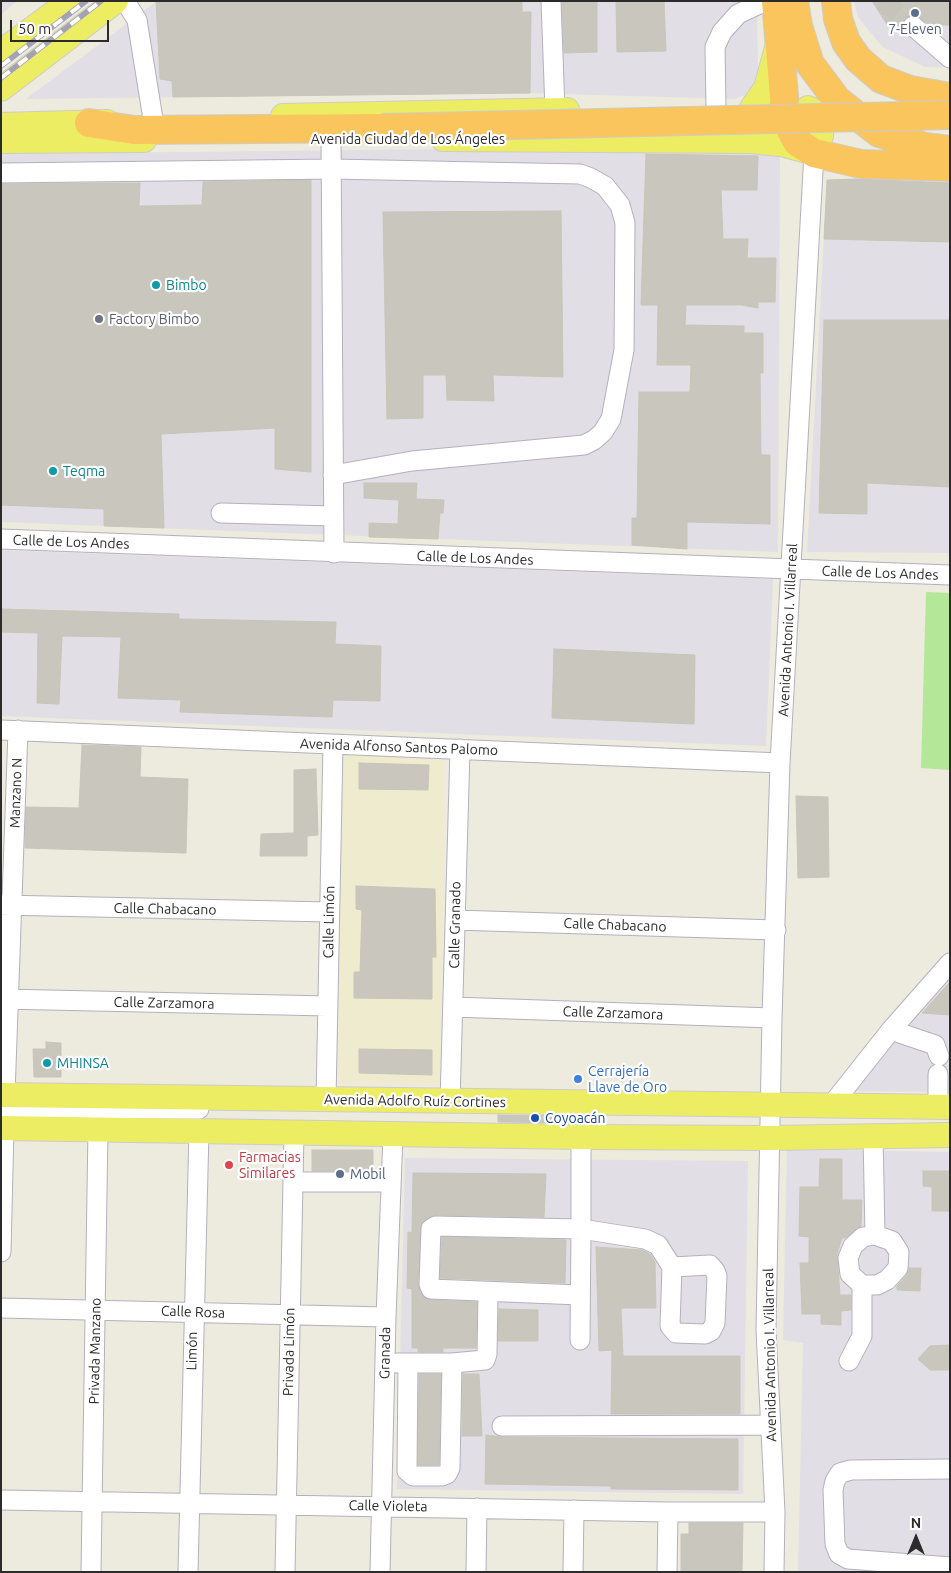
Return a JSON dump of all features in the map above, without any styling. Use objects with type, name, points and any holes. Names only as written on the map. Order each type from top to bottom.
[{"type":"highway","points":[[776,1],[778,40],[786,108],[793,136],[804,147],[814,153],[861,164],[950,167]]},
{"type":"highway","points":[[794,1],[798,26],[810,64],[837,100],[879,133],[925,148],[950,150]]},
{"type":"highway","points":[[836,1],[838,19],[846,42],[858,60],[881,79],[947,103]]},
{"type":"highway","points":[[89,123],[134,130],[382,128],[947,103]]},
{"type":"highway","points":[[947,103],[936,113],[937,122],[950,132]]},
{"type":"main road","points":[[1,52],[70,1]]},
{"type":"main road","points":[[13,125],[3,102],[2,89],[116,1]]},
{"type":"main road","points":[[752,108],[766,88],[778,40]]},
{"type":"main road","name":"Avenida Ciudad de Los Ángeles","points":[[13,125],[153,119],[555,110],[786,108]]},
{"type":"main road","name":"Avenida Ciudad de Los Ángeles","points":[[1,141],[331,139],[749,141],[781,144],[814,153]]},
{"type":"main road","name":"Avenida Adolfo Ruíz Cortines","points":[[2,1111],[326,1100],[450,1102],[770,1122]]},
{"type":"main road","name":"Avenida Adolfo Ruíz Cortines","points":[[2,1111],[98,1129],[393,1135],[575,1125],[770,1122],[830,1107],[946,1111]]},
{"type":"main road","points":[[770,1122],[873,1135],[950,1134]]},
{"type":"street","points":[[125,1],[137,20],[153,119]]},
{"type":"street","points":[[551,1],[555,110]]},
{"type":"street","points":[[716,109],[716,47],[722,32],[738,14],[766,1]]},
{"type":"street","points":[[913,26],[950,58]]},
{"type":"street","points":[[331,139],[334,553]]},
{"type":"street","name":"Avenida Antonio I. Villarreal","points":[[774,1572],[774,1512],[766,1330],[772,1018],[780,763],[814,153]]},
{"type":"street","points":[[1,173],[332,169],[580,174],[605,186],[620,204],[625,222],[624,350],[611,419],[603,432],[594,440],[584,445],[412,461],[333,474]]},
{"type":"street","points":[[221,513],[334,516]]},
{"type":"street","name":"Calle de Los Andes","points":[[1,539],[950,575]]},
{"type":"street","name":"Avenida Alfonso Santos Palomo","points":[[10,730],[780,763]]},
{"type":"street","name":"Manzano N","points":[[1,1252],[10,730]]},
{"type":"street","name":"Calle Limón","points":[[326,1100],[333,744]]},
{"type":"street","name":"Calle Granado","points":[[450,1102],[460,749]]},
{"type":"street","name":"Calle Chabacano","points":[[6,905],[330,912]]},
{"type":"street","name":"Calle Chabacano","points":[[455,920],[776,930]]},
{"type":"street","points":[[830,1107],[891,1030],[950,963]]},
{"type":"street","name":"Calle Zarzamora","points":[[4,999],[328,1006]]},
{"type":"street","name":"Calle Zarzamora","points":[[453,1007],[772,1018]]},
{"type":"street","points":[[770,1122],[946,1111],[935,1046],[891,1030]]},
{"type":"street","points":[[2,1111],[498,1118]]},
{"type":"street","points":[[770,1122],[950,1134]]},
{"type":"street","points":[[575,1125],[581,1229],[580,1340]]},
{"type":"street","name":"Privada Manzano","points":[[91,1572],[98,1129]]},
{"type":"street","name":"Limón","points":[[188,1572],[199,1131]]},
{"type":"street","name":"Privada Limón","points":[[285,1572],[294,1133]]},
{"type":"street","name":"Granada","points":[[380,1572],[390,1182],[393,1135]]},
{"type":"street","points":[[873,1135],[875,1235]]},
{"type":"street","points":[[293,1182],[390,1182]]},
{"type":"street","points":[[580,1295],[488,1293],[431,1289],[428,1284],[430,1232],[432,1228],[581,1229],[653,1241],[658,1245],[672,1267]]},
{"type":"street","points":[[875,1235],[892,1241],[899,1252],[898,1268],[887,1280],[877,1285],[862,1285],[850,1274],[848,1258],[853,1246],[863,1237],[875,1235]]},
{"type":"street","points":[[849,1361],[862,1336],[862,1285]]},
{"type":"street","points":[[385,1363],[482,1361],[486,1358],[488,1293]]},
{"type":"street","name":"Calle Rosa","points":[[1,1308],[386,1318]]},
{"type":"street","points":[[408,1363],[407,1471],[413,1476],[442,1476],[447,1474],[450,1468],[452,1363]]},
{"type":"street","points":[[502,1426],[771,1425]]},
{"type":"street","points":[[950,1469],[851,1470],[840,1473],[835,1481],[833,1490],[835,1544],[839,1554],[848,1559],[950,1567]]},
{"type":"street","name":"Calle Violeta","points":[[1,1500],[668,1512],[774,1512]]},
{"type":"street","points":[[476,1572],[477,1508]]},
{"type":"street","points":[[572,1572],[574,1510]]},
{"type":"street","points":[[667,1572],[668,1512]]},
{"type":"shaded area","points":[[1,1],[17,1],[1,15]]},
{"type":"shaded area","points":[[157,1],[757,1],[758,79],[745,95],[734,99],[530,93],[26,99]]},
{"type":"shaded area","points":[[854,1],[950,1],[950,67],[925,67],[883,47],[858,17]]},
{"type":"shaded area","points":[[643,147],[780,151],[778,552],[1,522],[1,154]]},
{"type":"shaded area","points":[[950,175],[950,553],[807,552],[827,180]]},
{"type":"shaded area","points":[[1,550],[773,579],[766,746],[1,716]]},
{"type":"shaded area","points":[[342,753],[444,755],[441,1085],[338,1082]]},
{"type":"shaded area","points":[[950,974],[950,1092],[851,1091]]},
{"type":"shaded area","points":[[787,1149],[950,1152],[950,1572],[798,1572],[803,1343],[783,1340]]},
{"type":"shaded area","points":[[405,1158],[748,1161],[743,1494],[397,1489]]},
{"type":"green space","points":[[926,592],[950,593],[950,770],[921,768]]},
{"type":"building","points":[[156,1],[522,1],[522,12],[531,12],[530,93],[173,97],[172,81],[160,79]]},
{"type":"building","points":[[562,1],[597,1],[597,52],[564,53]]},
{"type":"building","points":[[616,1],[664,1],[666,51],[617,52]]},
{"type":"building","name":"7-Eleven","points":[[872,1],[950,1],[950,25],[930,25],[915,15],[905,18],[902,26],[888,26]]},
{"type":"building","points":[[646,154],[758,156],[757,190],[721,190],[723,239],[748,239],[747,258],[776,258],[775,302],[758,302],[758,308],[741,305],[686,305],[685,325],[744,326],[744,333],[763,333],[763,373],[760,373],[761,455],[770,455],[770,524],[687,522],[687,549],[632,545],[632,518],[637,518],[639,392],[690,392],[691,365],[657,365],[658,305],[641,305]]},
{"type":"building","points":[[856,179],[950,183],[950,242],[824,239],[827,180]]},
{"type":"building","name":"Bimbo","points":[[311,180],[311,472],[275,469],[275,428],[161,434],[164,528],[104,526],[104,509],[1,505],[1,184],[140,183],[139,206],[202,205],[203,182]]},
{"type":"building","points":[[561,211],[563,377],[493,375],[494,401],[447,400],[446,375],[423,375],[423,418],[387,419],[383,212]]},
{"type":"building","points":[[824,320],[950,320],[950,487],[867,483],[867,514],[819,513]]},
{"type":"building","points":[[364,483],[417,483],[416,499],[444,500],[443,513],[440,513],[438,539],[369,537],[369,523],[398,524],[399,500],[364,498]]},
{"type":"building","points":[[1,609],[179,614],[179,619],[336,622],[335,644],[381,646],[380,701],[333,700],[332,717],[180,712],[181,700],[118,698],[121,637],[62,636],[59,704],[37,703],[38,633],[1,632]]},
{"type":"building","points":[[554,649],[695,655],[694,724],[552,718]]},
{"type":"building","points":[[82,745],[141,747],[140,777],[188,779],[186,853],[25,848],[26,807],[79,808]]},
{"type":"building","points":[[359,763],[429,765],[428,790],[359,789]]},
{"type":"building","points":[[316,769],[318,835],[307,836],[307,856],[260,856],[261,834],[294,833],[294,770]]},
{"type":"building","points":[[796,796],[828,797],[829,877],[798,878]]},
{"type":"building","points":[[356,886],[435,889],[436,957],[432,957],[432,999],[354,998],[354,972],[360,972],[362,910],[356,909]]},
{"type":"building","points":[[950,982],[950,1015],[922,1013]]},
{"type":"building","name":"MHINSA","points":[[46,1042],[61,1043],[61,1077],[34,1077],[33,1049],[46,1049]]},
{"type":"building","points":[[359,1049],[432,1050],[432,1075],[359,1073]]},
{"type":"building","points":[[498,1115],[572,1116],[572,1123],[498,1122]]},
{"type":"building","points":[[312,1150],[373,1150],[373,1171],[312,1171]]},
{"type":"building","points":[[820,1159],[842,1159],[842,1200],[862,1200],[861,1226],[845,1238],[842,1238],[837,1254],[840,1295],[851,1295],[851,1310],[841,1311],[841,1325],[821,1324],[821,1314],[802,1314],[800,1263],[809,1263],[809,1237],[799,1236],[800,1187],[819,1187]]},
{"type":"building","points":[[923,1171],[950,1171],[950,1211],[932,1211],[932,1187],[923,1186]]},
{"type":"building","points":[[413,1173],[546,1174],[544,1217],[436,1215],[421,1224],[418,1284],[421,1293],[431,1300],[477,1302],[476,1348],[443,1348],[443,1352],[418,1352],[418,1348],[412,1348],[412,1289],[407,1288],[408,1232],[412,1233]]},
{"type":"building","points":[[442,1237],[566,1240],[565,1283],[440,1278]]},
{"type":"building","points":[[596,1247],[642,1250],[650,1254],[655,1262],[656,1308],[621,1308],[623,1356],[740,1356],[740,1414],[611,1414],[612,1350],[599,1351]]},
{"type":"building","points":[[909,1268],[921,1268],[920,1291],[897,1290],[897,1286],[906,1276]]},
{"type":"building","points":[[499,1309],[538,1310],[538,1341],[498,1341]]},
{"type":"building","points":[[950,1345],[950,1370],[930,1370],[918,1359],[930,1346]]},
{"type":"building","points":[[419,1374],[441,1374],[439,1465],[418,1465]]},
{"type":"building","points":[[463,1374],[479,1374],[482,1436],[462,1436]]},
{"type":"building","points":[[486,1435],[502,1437],[738,1439],[738,1490],[611,1489],[611,1486],[485,1484]]},
{"type":"building","points":[[689,1523],[743,1523],[742,1572],[681,1572],[681,1534],[689,1534]]},
{"type":"tunnel","points":[[883,1],[913,26]]},
{"type":"railway","points":[[1,66],[86,1]]},
{"type":"railway","points":[[1,78],[101,1]]},
{"type":"place","name":"7-Eleven","points":[[915,13]]},
{"type":"place","name":"Bimbo","points":[[156,285]]},
{"type":"place","name":"Factory Bimbo","points":[[99,319]]},
{"type":"place","name":"Teqma","points":[[53,471]]},
{"type":"place","name":"MHINSA","points":[[47,1063]]},
{"type":"place","name":"Cerrajería Llave de Oro","points":[[578,1079]]},
{"type":"place","name":"Coyoacán","points":[[535,1118]]},
{"type":"place","name":"Farmacias Similares","points":[[229,1165]]},
{"type":"place","name":"Mobil","points":[[340,1174]]}]
